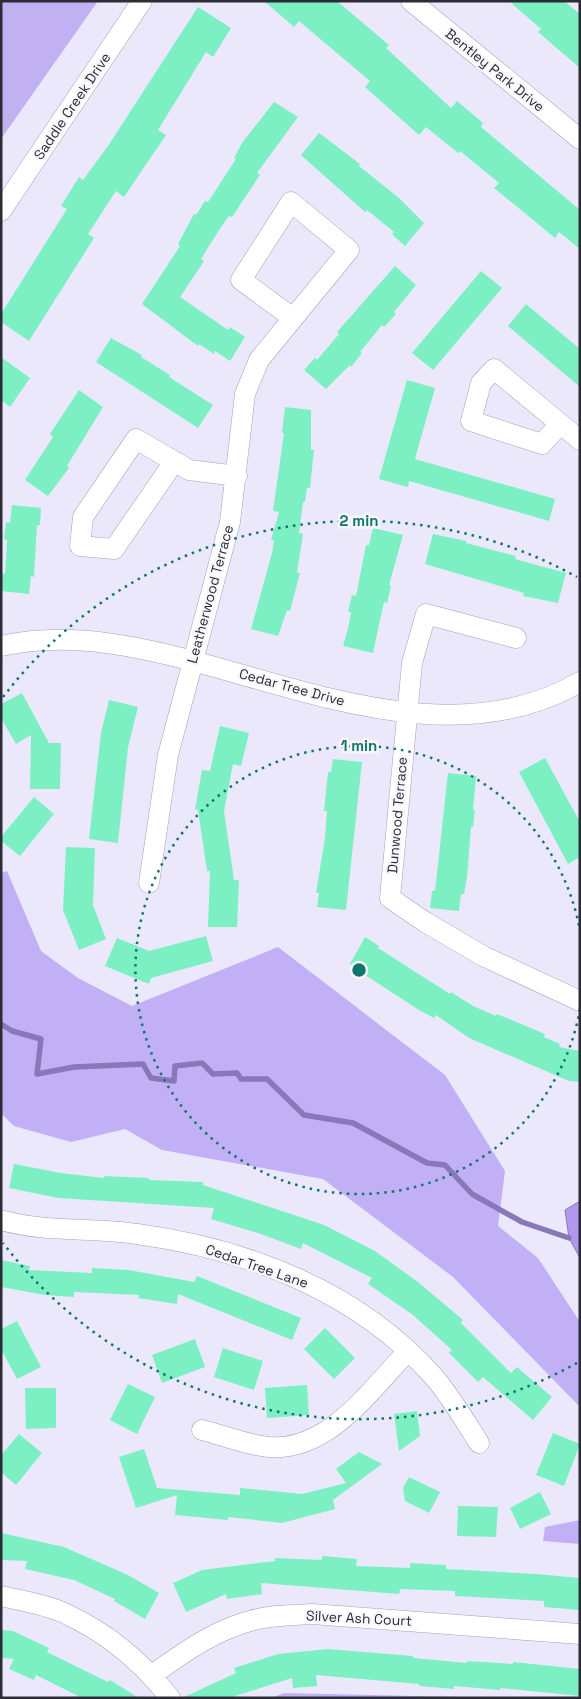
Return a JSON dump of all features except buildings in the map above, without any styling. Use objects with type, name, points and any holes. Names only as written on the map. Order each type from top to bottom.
[{"type":"street","name":"Saddle Creek Drive","points":[[1,212],[142,1]]},
{"type":"street","name":"Bentley Park Drive","points":[[411,1],[580,139]]},
{"type":"street","name":"Leatherwood Terrace","points":[[149,883],[168,755],[230,522],[237,476],[245,394],[259,360],[349,250],[291,202],[241,280],[293,318]]},
{"type":"street","points":[[560,424],[580,440]]},
{"type":"street","points":[[174,462],[114,549],[80,546],[83,517],[136,439],[188,470],[237,476]]},
{"type":"street","name":"Dunwood Terrace","points":[[516,638],[426,614],[412,663],[390,898],[425,922],[483,956],[579,997]]},
{"type":"street","name":"Cedar Tree Drive","points":[[1,646],[39,640],[81,640],[128,646],[362,706],[407,713],[458,714],[495,711],[537,701],[580,682]]},
{"type":"street","name":"Cedar Tree Lane","points":[[1,1220],[45,1229],[134,1233],[225,1252],[278,1270],[318,1287],[352,1307],[408,1351],[434,1377],[479,1443]]},
{"type":"street","points":[[202,1430],[267,1447],[286,1447],[305,1441],[326,1431],[347,1415],[408,1351]]},
{"type":"street","points":[[1,1596],[63,1612],[97,1631],[128,1652],[152,1675],[170,1698]]},
{"type":"street","name":"Silver Ash Court","points":[[152,1675],[194,1645],[225,1630],[251,1620],[283,1616],[312,1614],[580,1634]]},
{"type":"shaded area","points":[[1,1],[98,1],[1,139]]},
{"type":"shaded area","points":[[7,871],[41,951],[78,978],[132,1006],[278,947],[445,1075],[505,1171],[498,1226],[538,1258],[580,1322],[580,1407],[453,1277],[323,1179],[162,1150],[125,1129],[71,1142],[14,1126],[1,1113],[1,873]]},
{"type":"shaded area","points":[[580,1201],[580,1258],[569,1238],[565,1210]]},
{"type":"shaded area","points":[[580,1520],[580,1544],[543,1541],[545,1527]]},
{"type":"shaded area","points":[[284,1693],[504,1698],[272,1698]]},
{"type":"waterway","points":[[1,1024],[12,1031],[41,1039],[37,1074],[74,1067],[143,1064],[151,1078],[174,1081],[175,1066],[202,1063],[213,1074],[237,1073],[241,1079],[267,1079],[304,1115],[353,1123],[427,1163],[445,1165],[472,1194],[522,1222],[569,1238]]}]
